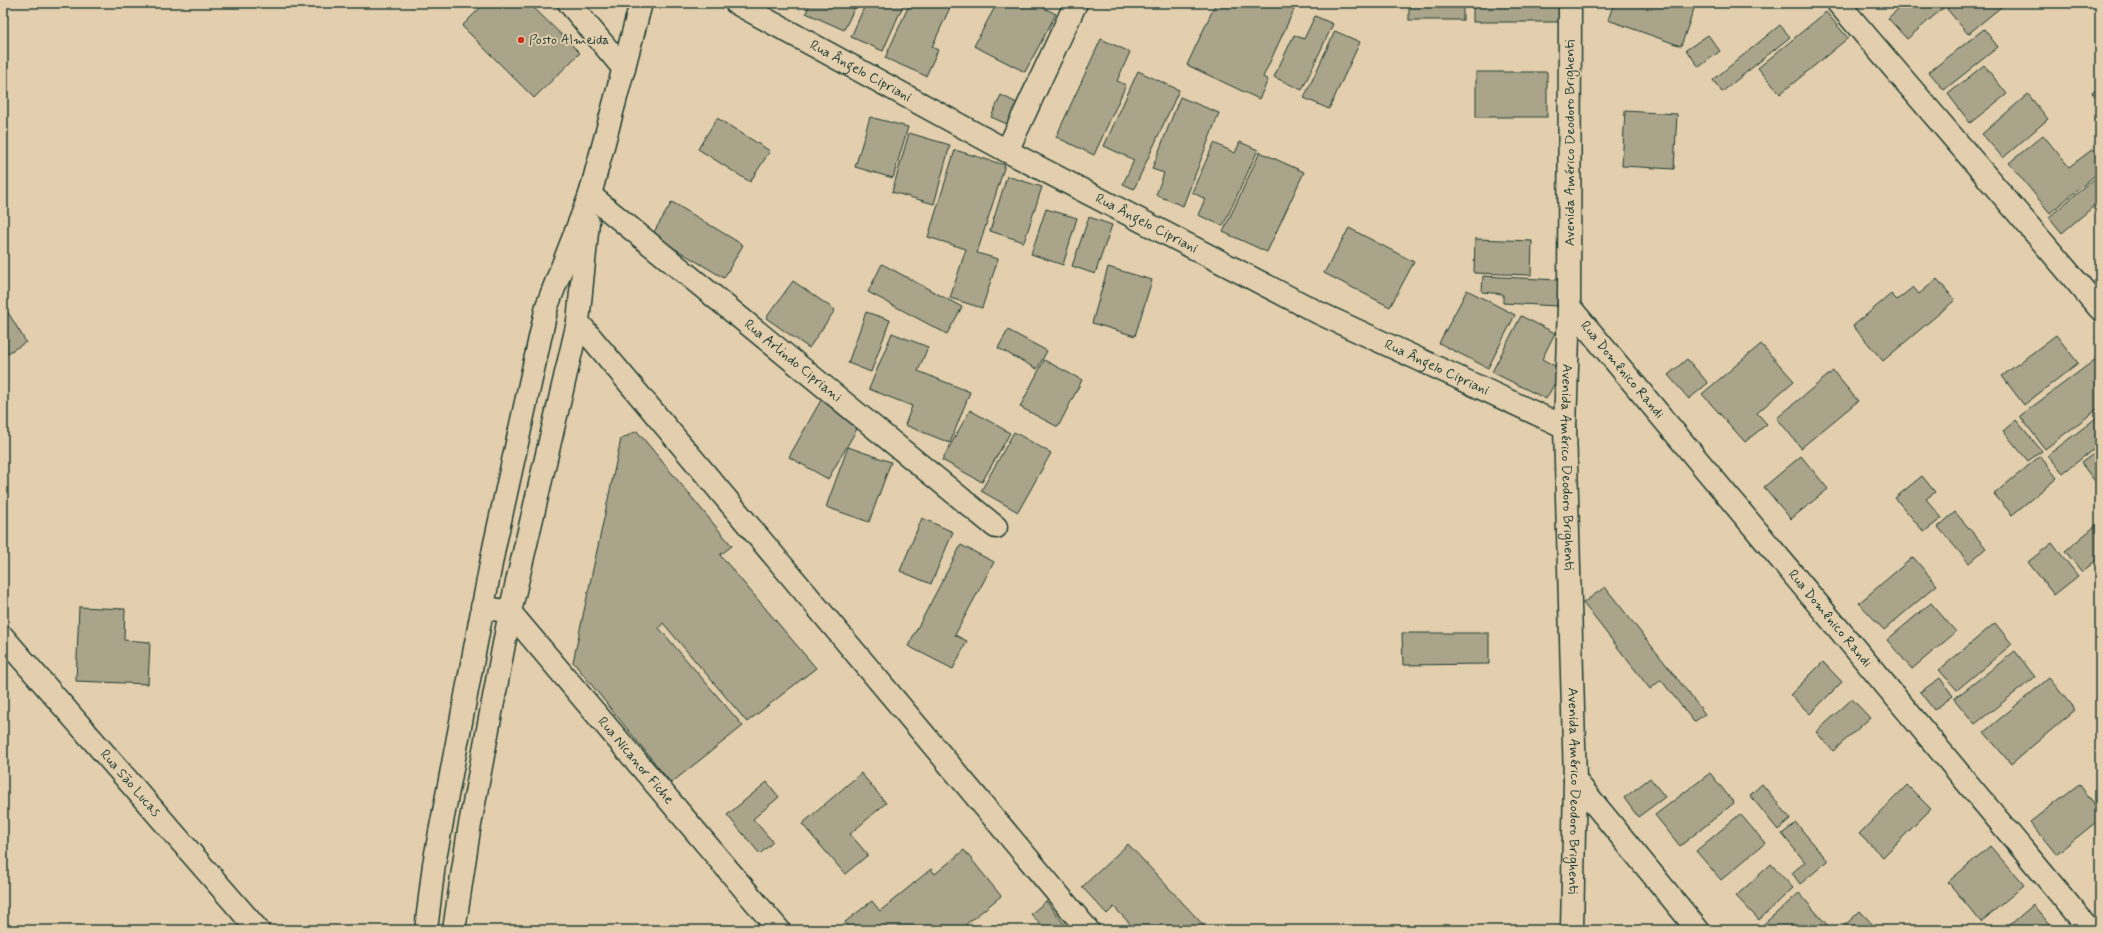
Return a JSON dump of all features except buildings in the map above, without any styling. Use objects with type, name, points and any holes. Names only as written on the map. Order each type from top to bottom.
[{"type":"street","points":[[569,3],[624,70]]},
{"type":"street","points":[[426,930],[434,864],[482,607],[547,306],[590,195],[641,3]]},
{"type":"street","name":"Rua Ângelo Cipriani","points":[[736,3],[1007,151],[1319,313],[1565,427]]},
{"type":"street","points":[[1007,151],[1076,3]]},
{"type":"street","name":"Avenida Américo Deodoro Brighenti","points":[[1570,3],[1569,306],[1565,427],[1575,780],[1572,930]]},
{"type":"street","points":[[1838,3],[2100,309]]},
{"type":"street","points":[[454,930],[469,830],[510,612],[578,322],[590,195]]},
{"type":"street","name":"Rua Arlindo Cipriani","points":[[590,195],[996,527]]},
{"type":"street","name":"Rua Domênico Randi","points":[[1569,306],[2090,930]]},
{"type":"street","points":[[578,322],[1088,930]]},
{"type":"street","points":[[482,607],[510,612]]},
{"type":"street","name":"Rua Nicanor Fiche","points":[[510,612],[779,930]]},
{"type":"street","name":"Rua São Lucas","points":[[3,637],[258,930]]},
{"type":"street","points":[[1575,780],[1698,930]]},
{"type":"place","name":"Posto Almeida","points":[[521,40]]}]
